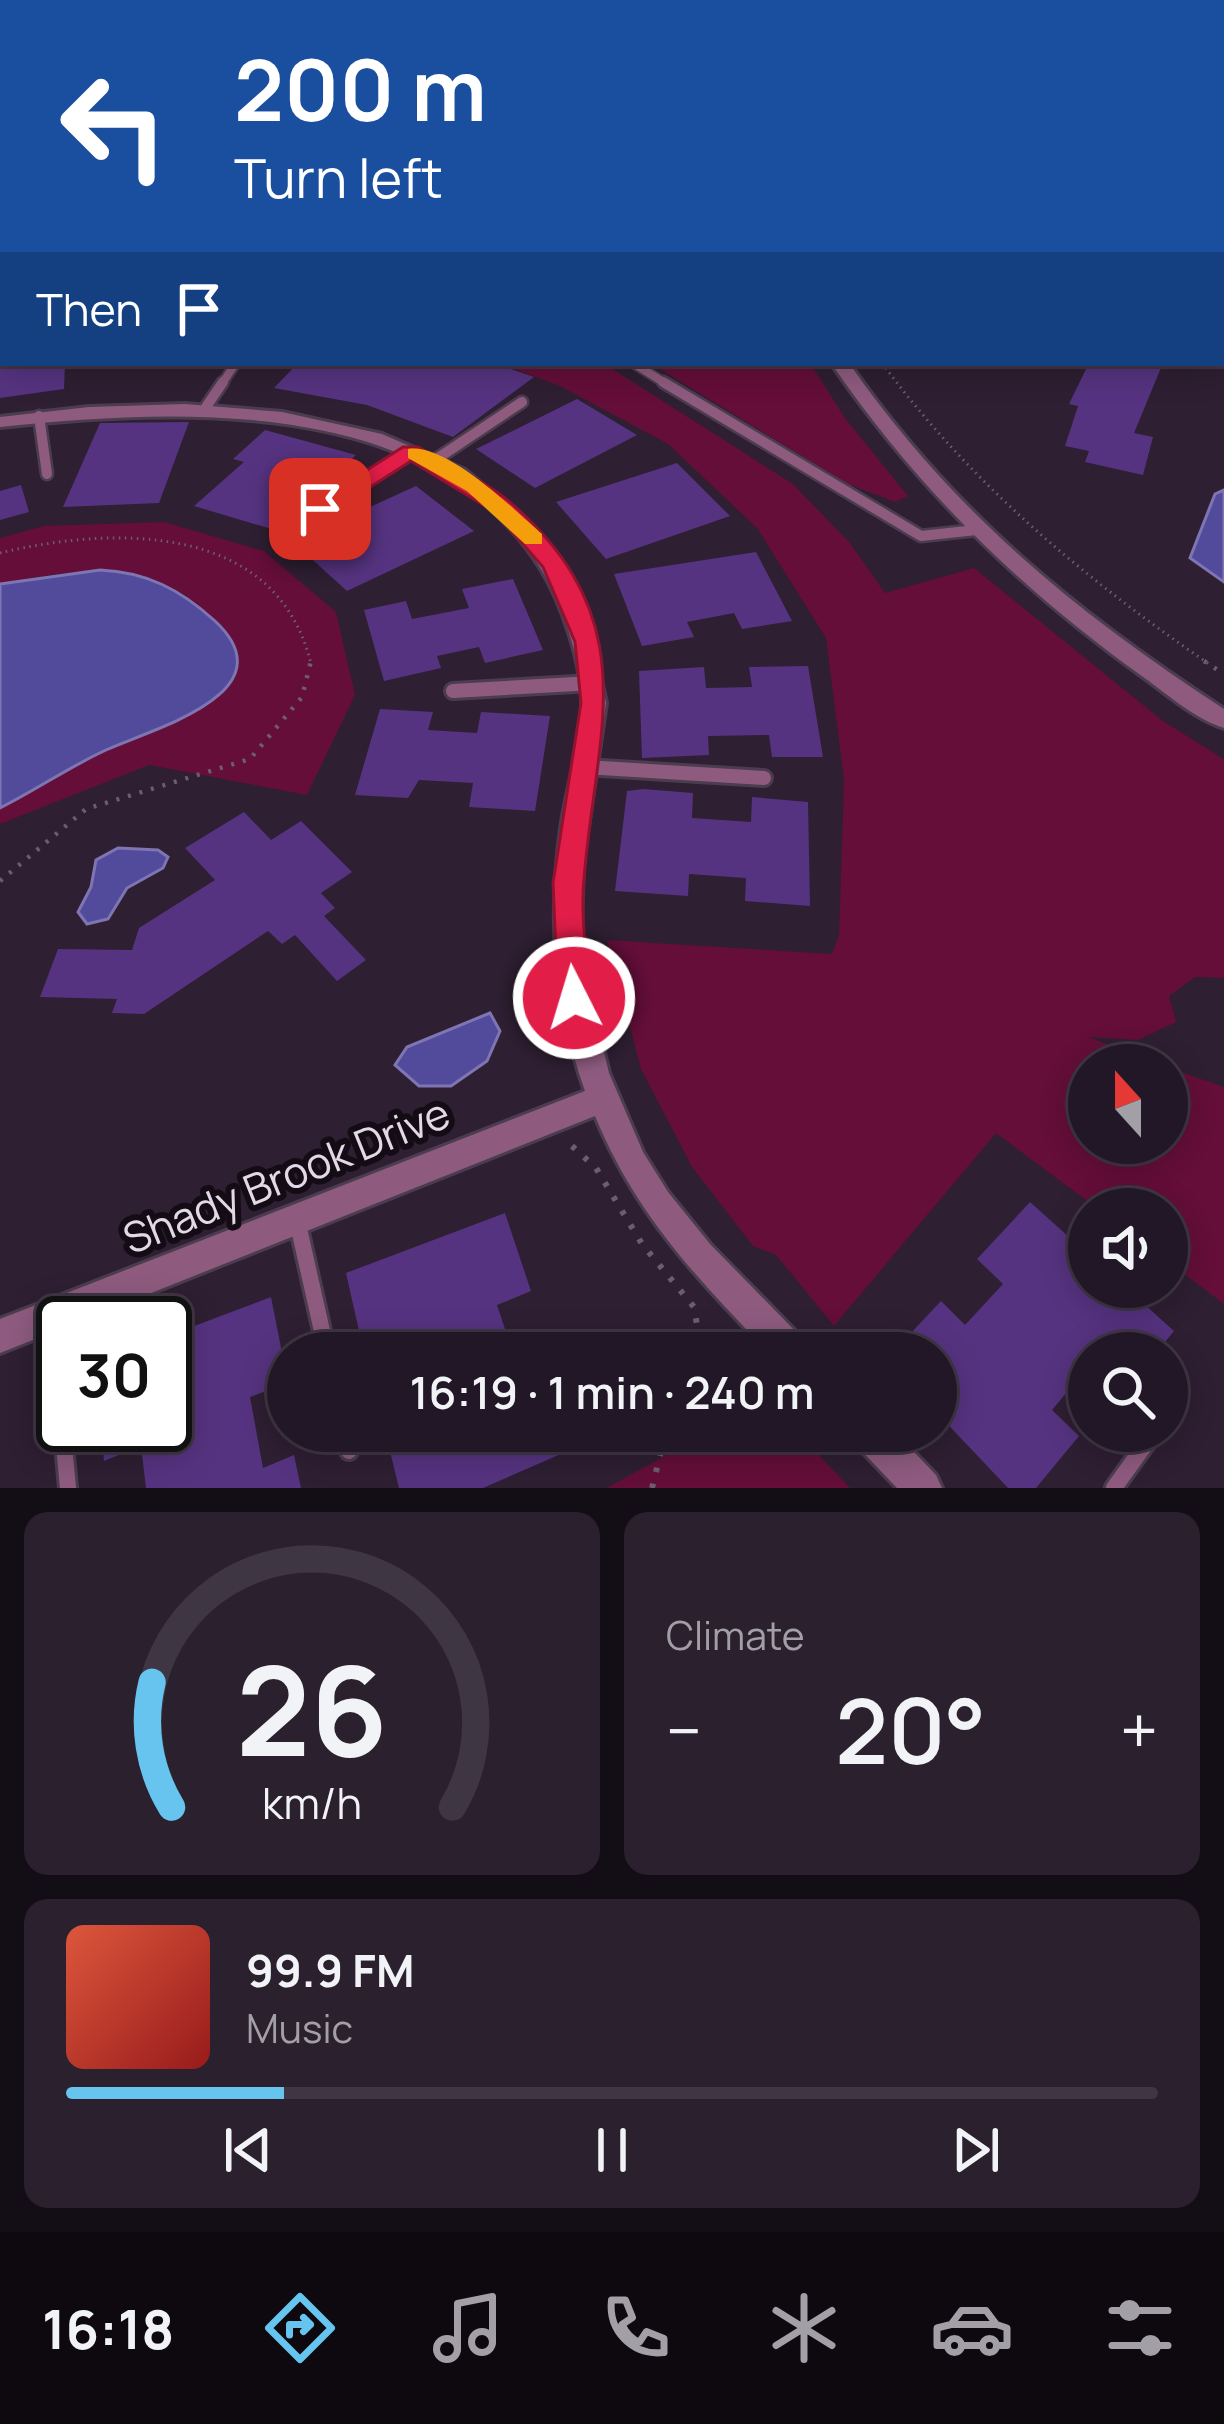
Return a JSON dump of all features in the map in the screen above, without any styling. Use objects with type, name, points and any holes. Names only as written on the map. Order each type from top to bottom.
[{"type":"street","points":[[842,366],[888,436],[976,530],[1092,629],[1224,720]]},
{"type":"street","points":[[0,422],[206,407],[350,429],[421,457],[503,507],[553,564],[581,617],[593,682],[568,883],[568,959],[590,1060],[629,1151],[685,1240],[773,1332]]},
{"type":"street","name":"Shady Brook Drive","points":[[103,1296],[606,1097]]},
{"type":"street","name":"Shady Brook Drive","points":[[0,1336],[36,1322]]},
{"type":"street","points":[[886,1452],[914,1485]]},
{"type":"lane","points":[[206,407],[234,366]]},
{"type":"lane","points":[[639,366],[881,517],[921,536],[976,530]]},
{"type":"lane","points":[[320,509],[522,403]]},
{"type":"lane","points":[[39,416],[47,474]]},
{"type":"lane","points":[[453,691],[593,682]]},
{"type":"lane","points":[[585,767],[764,778]]},
{"type":"lane","points":[[297,1219],[322,1332]]},
{"type":"lane","points":[[65,1452],[68,1488]]},
{"type":"lane","points":[[1114,1488],[1140,1452]]},
{"type":"path","points":[[884,366],[928,428],[1008,510],[1072,567],[1224,674]]},
{"type":"path","points":[[0,553],[119,536],[174,539],[213,550],[252,574],[290,614],[310,671],[308,686],[295,706],[247,762],[172,780],[76,814],[0,880]]},
{"type":"path","points":[[572,1146],[596,1168],[643,1244],[694,1307],[698,1324],[694,1332]]},
{"type":"path","points":[[652,1488],[661,1452]]},
{"type":"shaded area","points":[[506,366],[608,366],[793,484],[850,543],[885,593],[974,568],[1163,721],[1224,759],[1224,978],[1195,977],[1169,996],[1176,1022],[1138,1040],[1088,1037],[1106,1044],[1068,1044],[1068,1164],[1188,1164],[1188,1074],[1224,1087],[1224,1304],[1188,1277],[1188,1188],[1070,1188],[996,1133],[834,1326],[776,1255],[753,1246],[692,1167],[641,1069],[607,940],[832,954],[839,935],[844,780],[826,638],[757,528],[668,444],[560,386]]},
{"type":"shaded area","points":[[655,366],[812,366],[845,418],[908,496],[895,502],[848,484]]},
{"type":"shaded area","points":[[1224,490],[1224,582],[1190,558],[1215,494]]},
{"type":"shaded area","points":[[164,522],[264,551],[336,612],[355,695],[307,795],[149,765],[0,824],[0,808],[104,751],[210,704],[232,649],[223,631],[198,606],[153,580],[103,571],[0,584],[0,538],[44,526]]},
{"type":"shaded area","points":[[100,570],[162,584],[189,600],[215,621],[234,646],[236,669],[226,688],[206,705],[92,757],[0,808],[0,584]]},
{"type":"shaded area","points":[[118,848],[158,850],[168,857],[163,868],[127,888],[108,919],[87,924],[78,912],[91,887],[96,860]]},
{"type":"shaded area","points":[[490,1013],[500,1031],[487,1061],[451,1086],[419,1086],[395,1065],[407,1047]]},
{"type":"shaded area","points":[[672,1452],[816,1452],[850,1488],[607,1488]]},
{"type":"building","points":[[0,366],[65,366],[64,389],[0,398]]},
{"type":"building","points":[[295,366],[502,366],[534,377],[453,437],[367,405],[274,388]]},
{"type":"building","points":[[1088,366],[1162,366],[1134,433],[1153,437],[1143,475],[1085,462],[1089,451],[1065,446],[1078,406],[1069,404]]},
{"type":"building","points":[[577,399],[637,435],[535,488],[476,449]]},
{"type":"building","points":[[189,422],[159,503],[63,507],[100,423]]},
{"type":"building","points":[[265,430],[356,455],[278,531],[194,506],[244,462],[233,459]]},
{"type":"building","points":[[677,463],[730,516],[606,559],[556,502]]},
{"type":"building","points":[[21,485],[29,512],[0,520],[0,491]]},
{"type":"building","points":[[416,486],[474,531],[347,591],[293,542]]},
{"type":"building","points":[[756,552],[792,621],[742,629],[734,613],[687,622],[694,637],[642,646],[614,574]]},
{"type":"building","points":[[513,579],[543,650],[485,663],[479,647],[437,656],[441,668],[384,681],[364,610],[406,601],[412,619],[469,608],[462,589]]},
{"type":"building","points":[[808,666],[823,757],[772,757],[769,735],[708,736],[709,755],[642,758],[639,671],[704,667],[706,688],[752,687],[749,667]]},
{"type":"building","points":[[380,709],[433,712],[428,730],[477,733],[481,712],[550,716],[535,811],[469,807],[473,783],[419,780],[408,798],[355,795]]},
{"type":"building","points":[[627,791],[693,793],[692,818],[751,822],[752,797],[808,802],[810,906],[745,901],[746,878],[689,874],[688,896],[615,891]]},
{"type":"building","points":[[244,812],[271,840],[301,821],[352,872],[321,893],[335,908],[324,916],[366,960],[337,981],[295,935],[282,944],[268,931],[144,1014],[112,1013],[117,999],[40,997],[58,949],[132,950],[139,928],[215,880],[185,848]]},
{"type":"building","points":[[1030,1202],[1068,1236],[1068,1308],[1148,1308],[1174,1331],[1068,1332],[1068,1391],[1052,1410],[1068,1425],[1068,1449],[1036,1488],[1008,1488],[957,1434],[957,1332],[912,1332],[941,1301],[965,1325],[1003,1284],[977,1259]]},
{"type":"building","points":[[505,1213],[531,1291],[497,1305],[506,1332],[359,1332],[346,1273]]},
{"type":"building","points":[[271,1297],[278,1332],[267,1332],[267,1391],[250,1397],[263,1468],[294,1455],[301,1488],[146,1488],[142,1452],[192,1452],[192,1327]]},
{"type":"building","points":[[103,1452],[126,1452],[104,1461]]},
{"type":"building","points":[[390,1452],[566,1452],[483,1488],[399,1488]]},
{"type":"slow traffic","points":[[415,454],[475,486],[533,539]]},
{"type":"route","points":[[320,509],[410,452],[475,486],[503,507],[553,564],[581,617],[595,703],[568,883],[568,959],[574,998]]}]
